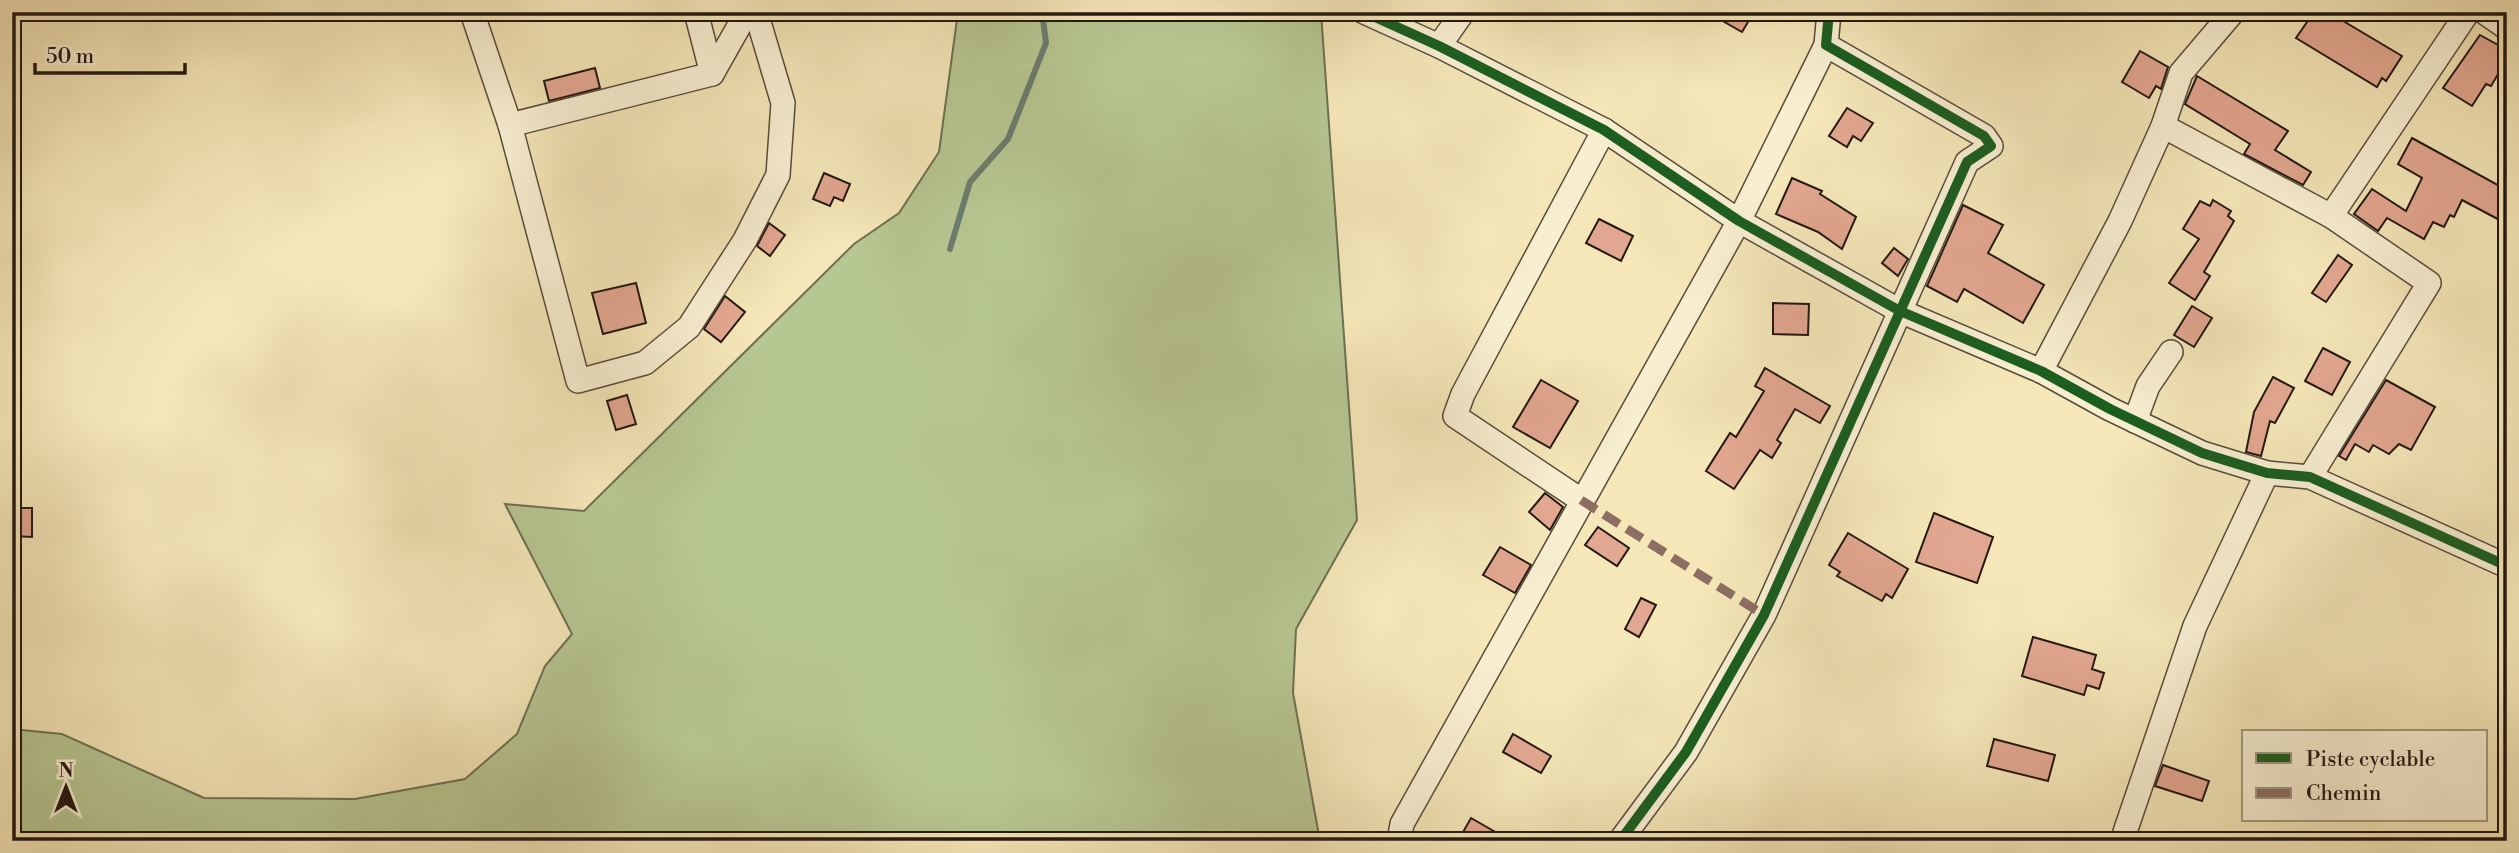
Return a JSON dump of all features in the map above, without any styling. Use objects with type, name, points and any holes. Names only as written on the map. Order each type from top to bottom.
[{"type":"street","points":[[472,12],[510,125],[578,381],[645,363],[689,327],[745,240],[778,175],[783,103],[757,12]]},
{"type":"street","points":[[696,12],[712,74]]},
{"type":"street","points":[[510,125],[712,74],[747,12]]},
{"type":"street","points":[[1364,12],[1439,46],[1604,130],[1739,221],[1900,311],[2041,371],[2202,453],[2267,473],[2310,477],[2507,566]]},
{"type":"street","points":[[1439,46],[1463,12]]},
{"type":"street","points":[[1399,841],[1402,824],[1739,221],[1826,45],[1829,12]]},
{"type":"street","points":[[2041,371],[2120,221],[2163,126],[2181,73],[2233,12]]},
{"type":"street","points":[[2331,216],[2468,12]]},
{"type":"street","points":[[2484,12],[2507,28]]},
{"type":"street","points":[[1620,841],[1686,752],[1764,615],[1966,162],[1991,146],[1984,136],[1826,45]]},
{"type":"street","points":[[2163,126],[2331,216],[2429,283],[2310,477]]},
{"type":"street","points":[[1581,500],[1455,416],[1464,394],[1604,130]]},
{"type":"street","points":[[2136,421],[2148,386],[2171,352]]},
{"type":"street","points":[[2125,832],[2195,626],[2267,473]]},
{"type":"green space","points":[[958,12],[1321,12],[1357,520],[1296,629],[1293,693],[1320,841],[12,841],[12,729],[62,734],[204,798],[355,799],[465,779],[517,734],[545,666],[572,634],[505,504],[584,511],[854,244],[899,213],[939,152]]},
{"type":"building","points":[[1707,12],[1754,12],[1742,32]]},
{"type":"building","points":[[2314,12],[2328,12],[2402,56],[2386,81],[2382,78],[2377,87],[2296,38]]},
{"type":"building","points":[[2480,35],[2507,50],[2507,59],[2491,86],[2486,84],[2472,106],[2443,88]]},
{"type":"building","points":[[2140,51],[2168,67],[2161,89],[2156,86],[2149,98],[2122,82]]},
{"type":"building","points":[[595,68],[600,88],[549,101],[544,81]]},
{"type":"building","points":[[2197,76],[2288,131],[2275,150],[2311,172],[2303,185],[2244,154],[2250,144],[2185,104]]},
{"type":"building","points":[[1847,108],[1873,123],[1861,141],[1853,136],[1847,147],[1829,136]]},
{"type":"building","points":[[2412,138],[2507,190],[2507,224],[2462,200],[2454,217],[2450,215],[2444,227],[2433,222],[2424,239],[2387,218],[2378,231],[2354,214],[2372,189],[2406,211],[2422,178],[2398,164]]},
{"type":"building","points":[[824,173],[850,184],[843,201],[834,197],[830,206],[813,199]]},
{"type":"building","points":[[1792,178],[1822,191],[1820,194],[1856,217],[1842,249],[1818,232],[1776,214]]},
{"type":"building","points":[[2213,200],[2231,211],[2228,216],[2234,221],[2204,272],[2210,276],[2195,300],[2169,283],[2199,239],[2183,229],[2200,201],[2210,206]]},
{"type":"building","points":[[1963,205],[2003,225],[1988,253],[2044,285],[2023,323],[1964,289],[1957,302],[1927,286]]},
{"type":"building","points":[[1599,219],[1633,236],[1621,261],[1586,243]]},
{"type":"building","points":[[769,223],[785,235],[770,256],[757,246]]},
{"type":"building","points":[[1894,248],[1908,259],[1898,276],[1882,263]]},
{"type":"building","points":[[2338,255],[2352,265],[2326,302],[2312,293]]},
{"type":"building","points":[[636,283],[646,323],[603,334],[592,293]]},
{"type":"building","points":[[725,296],[745,312],[721,342],[704,329]]},
{"type":"building","points":[[1773,303],[1809,304],[1808,335],[1773,334]]},
{"type":"building","points":[[2192,306],[2212,318],[2194,347],[2174,335]]},
{"type":"building","points":[[2323,348],[2350,362],[2332,395],[2305,381]]},
{"type":"building","points":[[1765,368],[1830,406],[1820,423],[1795,409],[1777,440],[1781,443],[1772,458],[1760,450],[1734,489],[1706,471],[1730,433],[1736,437],[1764,391],[1755,386]]},
{"type":"building","points":[[2273,377],[2294,388],[2275,423],[2270,421],[2261,456],[2246,452],[2254,412]]},
{"type":"building","points":[[1541,380],[1578,401],[1550,448],[1513,427]]},
{"type":"building","points":[[2386,380],[2435,407],[2411,450],[2399,444],[2389,454],[2373,445],[2369,452],[2355,444],[2346,460],[2339,456]]},
{"type":"building","points":[[627,395],[636,424],[616,430],[607,401]]},
{"type":"building","points":[[1545,493],[1563,507],[1550,530],[1529,512]]},
{"type":"building","points":[[12,508],[32,508],[32,537],[12,536]]},
{"type":"building","points":[[1934,513],[1993,537],[1977,583],[1916,562]]},
{"type":"building","points":[[1598,527],[1629,548],[1617,566],[1585,545]]},
{"type":"building","points":[[1848,533],[1908,569],[1892,598],[1886,594],[1882,601],[1837,576],[1840,572],[1829,565]]},
{"type":"building","points":[[1500,547],[1531,565],[1515,593],[1483,575]]},
{"type":"building","points":[[1641,598],[1656,605],[1639,637],[1625,629]]},
{"type":"building","points":[[2033,637],[2096,655],[2092,669],[2104,673],[2099,689],[2087,685],[2084,695],[2022,676]]},
{"type":"building","points":[[1513,734],[1551,756],[1541,773],[1503,752]]},
{"type":"building","points":[[1994,739],[2055,755],[2048,781],[1987,766]]},
{"type":"building","points":[[2163,765],[2209,781],[2202,801],[2155,786]]},
{"type":"building","points":[[1471,818],[1511,841],[1458,841]]},
{"type":"waterway","points":[[950,249],[970,182],[1008,139],[1046,43],[1042,12]]},
{"type":"marked path","points":[[1581,500],[1764,615]]},
{"type":"cycle path","points":[[1364,12],[1439,46],[1604,130],[1739,221],[1900,311],[2041,371],[2110,409],[2202,453],[2267,473],[2310,477],[2507,566]]},
{"type":"cycle path","points":[[1620,841],[1686,752],[1764,615],[1967,162],[1991,146],[1984,136],[1826,45],[1829,12]]}]
